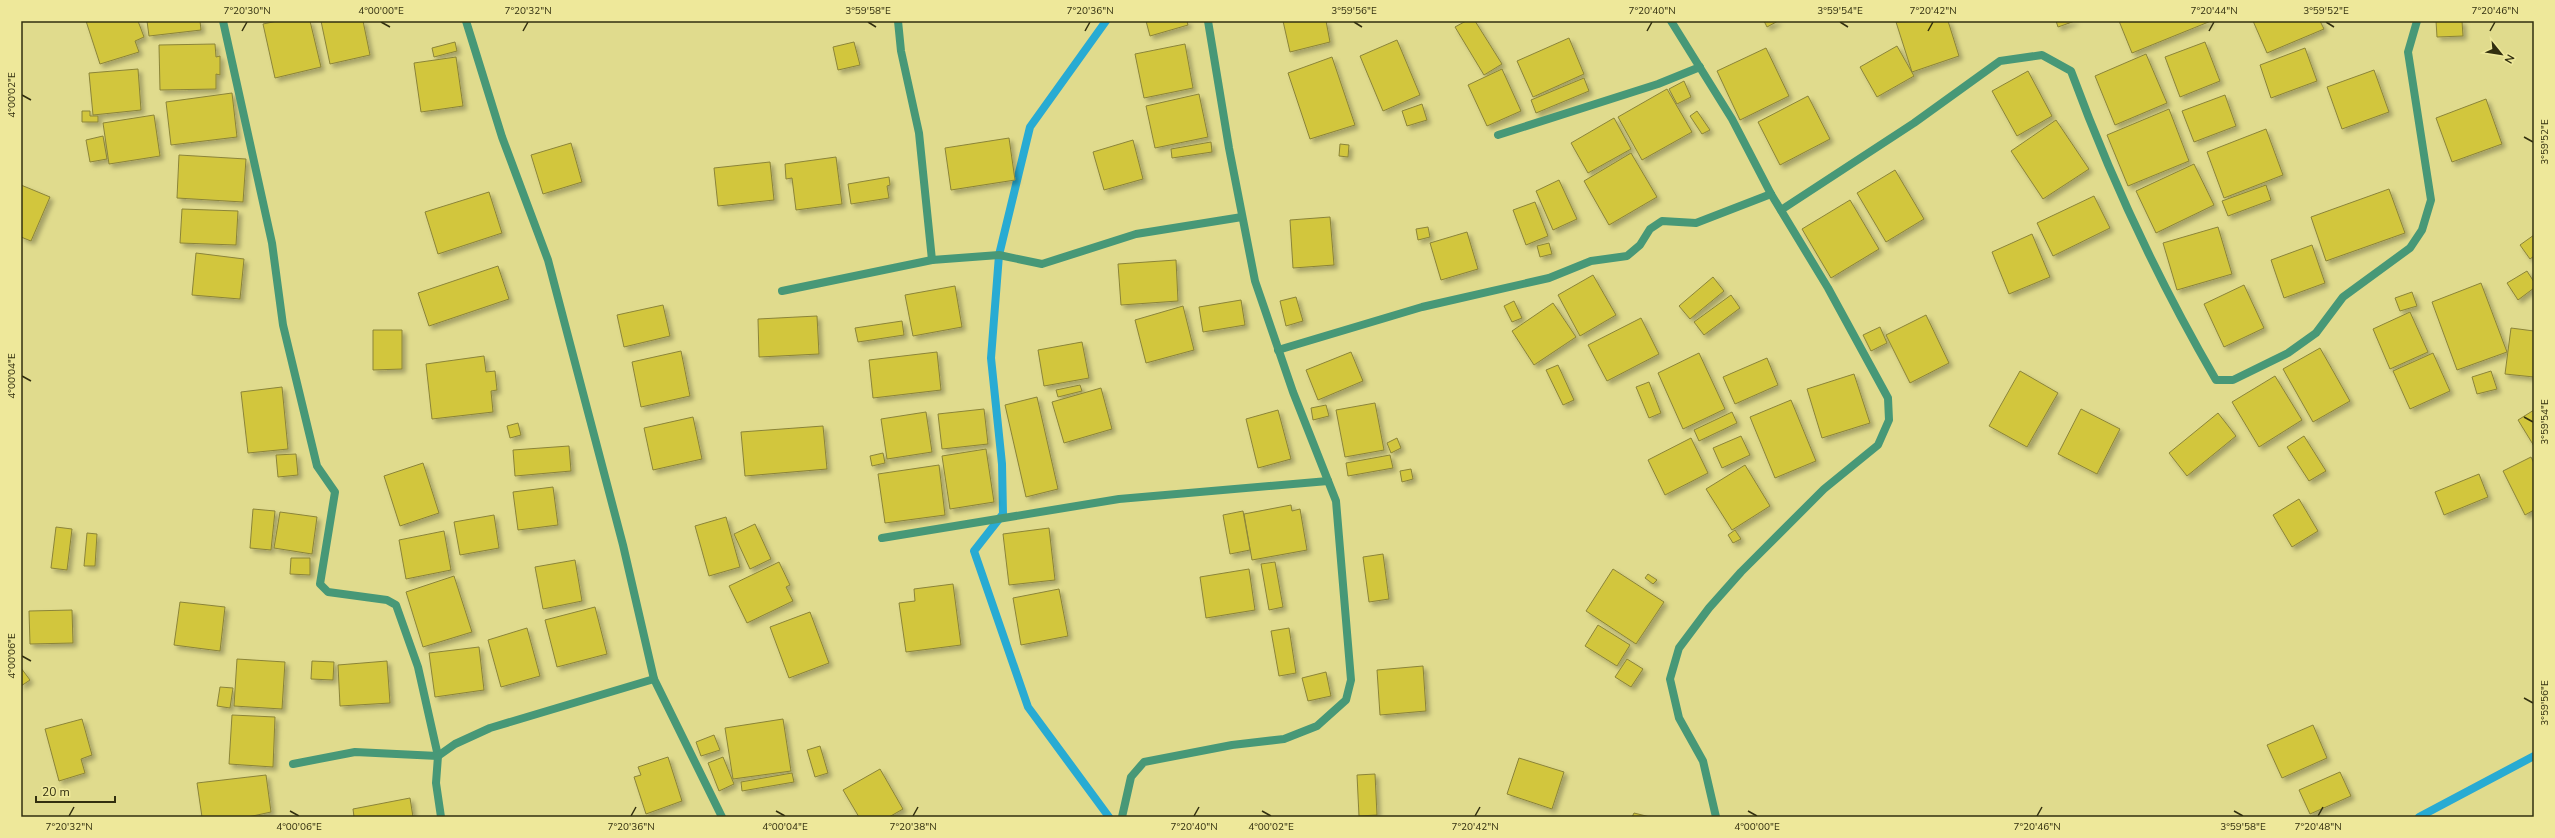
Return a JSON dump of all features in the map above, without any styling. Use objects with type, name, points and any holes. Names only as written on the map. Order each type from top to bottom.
[{"type":"street","points":[[223,21],[272,243],[283,325],[317,466],[335,492],[320,584],[328,592],[388,600],[396,605],[418,667],[438,756],[436,783],[441,817]]},
{"type":"street","points":[[466,21],[502,138],[548,260],[623,545],[654,679],[722,817]]},
{"type":"street","points":[[898,21],[901,51],[919,133],[932,260]]},
{"type":"street","points":[[1122,817],[1130,777],[1144,762],[1232,745],[1284,739],[1317,726],[1346,700],[1351,680],[1336,501],[1278,350],[1255,281],[1242,216],[1208,21]]},
{"type":"street","points":[[1671,21],[1732,119],[1781,210],[1875,371],[1888,398],[1889,420],[1878,445],[1824,489],[1741,572],[1709,608],[1679,648],[1670,679],[1679,718],[1703,761],[1716,817]]},
{"type":"street","points":[[1781,210],[1914,123],[2000,61],[2042,55],[2071,71],[2088,117],[2178,315],[2216,380],[2233,380],[2288,353],[2316,333],[2343,297],[2410,248],[2422,230],[2431,200],[2408,52],[2417,21]]},
{"type":"street","points":[[1498,135],[1658,84],[1700,67]]},
{"type":"street","points":[[1278,350],[1422,307],[1549,278],[1591,261],[1627,256],[1640,245],[1650,228],[1662,221],[1696,223],[1772,194]]},
{"type":"street","points":[[782,291],[932,260],[999,254],[1042,264],[1136,234],[1242,216]]},
{"type":"street","points":[[882,538],[1119,499],[1328,480]]},
{"type":"street","points":[[293,764],[355,752],[438,756],[455,744],[490,728],[654,679]]},
{"type":"building","points":[[86,21],[138,21],[144,37],[135,41],[139,52],[100,64]]},
{"type":"building","points":[[147,21],[200,21],[201,30],[149,36]]},
{"type":"building","points":[[277,21],[310,21],[321,67],[275,78],[263,24]]},
{"type":"building","points":[[321,21],[363,21],[370,55],[330,64]]},
{"type":"building","points":[[1146,21],[1187,21],[1188,25],[1150,36]]},
{"type":"building","points":[[1283,21],[1326,21],[1330,42],[1290,52]]},
{"type":"building","points":[[1466,21],[1475,21],[1502,64],[1484,75],[1455,27]]},
{"type":"building","points":[[1764,21],[1778,21],[1767,27]]},
{"type":"building","points":[[1948,21],[1959,56],[1912,72],[1896,22]]},
{"type":"building","points":[[2056,21],[2075,21],[2058,27]]},
{"type":"building","points":[[2119,21],[2211,21],[2132,53]]},
{"type":"building","points":[[2253,21],[2320,21],[2324,29],[2267,53]]},
{"type":"building","points":[[2436,21],[2462,21],[2463,36],[2437,37]]},
{"type":"building","points":[[1569,38],[1584,74],[1533,97],[1517,61]]},
{"type":"building","points":[[1397,40],[1420,95],[1383,111],[1360,56]]},
{"type":"building","points":[[455,42],[457,51],[434,57],[432,48]]},
{"type":"building","points":[[854,42],[860,65],[838,70],[833,47]]},
{"type":"building","points":[[2205,42],[2220,81],[2180,97],[2165,57]]},
{"type":"building","points":[[215,44],[216,57],[220,56],[220,75],[216,74],[216,89],[160,90],[159,45]]},
{"type":"building","points":[[1185,44],[1193,88],[1144,98],[1135,54]]},
{"type":"building","points":[[1897,46],[1914,76],[1877,97],[1860,67]]},
{"type":"building","points":[[1766,48],[1789,96],[1740,120],[1717,71]]},
{"type":"building","points":[[2305,48],[2317,81],[2271,98],[2260,65]]},
{"type":"building","points":[[2146,54],[2167,103],[2115,125],[2095,76]]},
{"type":"building","points":[[456,57],[463,106],[421,112],[414,63]]},
{"type":"building","points":[[1332,57],[1355,125],[1310,139],[1288,73]]},
{"type":"building","points":[[138,69],[141,110],[93,115],[89,73]]},
{"type":"building","points":[[1502,69],[1521,111],[1487,126],[1468,85]]},
{"type":"building","points":[[2374,70],[2389,112],[2342,129],[2327,87]]},
{"type":"building","points":[[2028,71],[2052,116],[2017,136],[1992,91]]},
{"type":"building","points":[[1584,78],[1589,91],[1536,113],[1531,100]]},
{"type":"building","points":[[1684,81],[1691,97],[1677,104],[1669,89]]},
{"type":"building","points":[[1667,89],[1692,132],[1642,160],[1618,117]]},
{"type":"building","points":[[232,93],[237,137],[171,145],[166,102]]},
{"type":"building","points":[[1199,94],[1208,137],[1155,148],[1146,106]]},
{"type":"building","points":[[2225,95],[2236,126],[2194,142],[2182,111]]},
{"type":"building","points":[[1808,96],[1830,139],[1780,165],[1758,122]]},
{"type":"building","points":[[2486,99],[2502,144],[2452,162],[2436,118]]},
{"type":"building","points":[[1422,104],[1427,120],[1407,126],[1402,111]]},
{"type":"building","points":[[2169,109],[2189,161],[2128,186],[2107,135]]},
{"type":"building","points":[[82,111],[90,111],[90,116],[98,116],[98,122],[82,122]]},
{"type":"building","points":[[1697,111],[1710,130],[1702,134],[1690,116]]},
{"type":"building","points":[[154,115],[160,156],[109,164],[103,123]]},
{"type":"building","points":[[1614,118],[1631,149],[1588,173],[1571,143]]},
{"type":"building","points":[[2056,120],[2089,169],[2043,199],[2011,151]]},
{"type":"building","points":[[2266,129],[2283,175],[2224,198],[2207,152]]},
{"type":"building","points":[[103,136],[107,159],[90,162],[86,140]]},
{"type":"building","points":[[1009,138],[1015,180],[951,190],[945,148]]},
{"type":"building","points":[[1133,140],[1143,179],[1104,190],[1093,152]]},
{"type":"building","points":[[1211,142],[1212,152],[1172,158],[1171,149]]},
{"type":"building","points":[[571,143],[582,182],[543,194],[531,155]]},
{"type":"building","points":[[1340,144],[1349,145],[1348,157],[1339,156]]},
{"type":"building","points":[[1631,153],[1657,197],[1609,225],[1584,181]]},
{"type":"building","points":[[179,155],[246,159],[243,202],[177,198]]},
{"type":"building","points":[[836,157],[842,204],[796,210],[792,178],[786,179],[785,164]]},
{"type":"building","points":[[770,162],[774,200],[718,206],[714,168]]},
{"type":"building","points":[[2194,164],[2214,205],[2156,233],[2136,191]]},
{"type":"building","points":[[1895,170],[1924,219],[1886,242],[1857,193]]},
{"type":"building","points":[[889,177],[890,185],[887,186],[889,198],[851,204],[848,184]]},
{"type":"building","points":[[1559,180],[1577,219],[1553,230],[1536,191]]},
{"type":"building","points":[[21,185],[50,197],[31,241],[21,237]]},
{"type":"building","points":[[2266,185],[2271,200],[2228,216],[2222,201]]},
{"type":"building","points":[[2389,189],[2405,233],[2326,261],[2311,217]]},
{"type":"building","points":[[489,192],[502,233],[438,254],[425,212]]},
{"type":"building","points":[[2094,196],[2110,228],[2053,256],[2037,223]]},
{"type":"building","points":[[1850,200],[1879,249],[1831,278],[1802,229]]},
{"type":"building","points":[[1535,202],[1548,236],[1526,245],[1513,210]]},
{"type":"building","points":[[182,209],[238,211],[236,245],[180,243]]},
{"type":"building","points":[[1330,217],[1334,265],[1293,268],[1290,220]]},
{"type":"building","points":[[1428,227],[1430,237],[1418,240],[1416,229]]},
{"type":"building","points":[[2218,227],[2232,274],[2177,290],[2163,243]]},
{"type":"building","points":[[1467,232],[1478,269],[1441,280],[1430,243]]},
{"type":"building","points":[[2032,234],[2050,277],[2009,294],[1992,252]]},
{"type":"building","points":[[2534,235],[2534,256],[2530,259],[2520,245]]},
{"type":"building","points":[[1549,243],[1552,254],[1540,257],[1537,246]]},
{"type":"building","points":[[2312,245],[2325,283],[2284,298],[2271,260]]},
{"type":"building","points":[[196,253],[244,259],[240,299],[192,295]]},
{"type":"building","points":[[1176,260],[1178,301],[1121,305],[1118,264]]},
{"type":"building","points":[[498,266],[509,299],[429,326],[418,293]]},
{"type":"building","points":[[2527,271],[2534,282],[2534,288],[2518,300],[2507,283]]},
{"type":"building","points":[[1593,275],[1616,315],[1580,336],[1558,295]]},
{"type":"building","points":[[1713,277],[1724,291],[1690,319],[1679,306]]},
{"type":"building","points":[[2481,283],[2507,352],[2457,370],[2432,302]]},
{"type":"building","points":[[2244,285],[2264,328],[2224,347],[2204,304]]},
{"type":"building","points":[[955,286],[962,327],[913,336],[905,295]]},
{"type":"building","points":[[2412,292],[2417,306],[2400,311],[2395,298]]},
{"type":"building","points":[[1731,295],[1740,308],[1704,335],[1694,322]]},
{"type":"building","points":[[1296,297],[1303,321],[1286,326],[1280,301]]},
{"type":"building","points":[[1241,300],[1245,325],[1203,332],[1199,307]]},
{"type":"building","points":[[1514,301],[1522,318],[1512,322],[1504,306]]},
{"type":"building","points":[[1553,303],[1576,337],[1534,365],[1512,331]]},
{"type":"building","points":[[663,305],[670,336],[624,347],[617,315]]},
{"type":"building","points":[[1183,306],[1194,350],[1146,363],[1135,320]]},
{"type":"building","points":[[2410,312],[2428,352],[2390,369],[2373,329]]},
{"type":"building","points":[[1926,315],[1949,363],[1910,383],[1886,335]]},
{"type":"building","points":[[817,316],[819,354],[759,357],[758,319]]},
{"type":"building","points":[[1641,318],[1659,354],[1607,381],[1588,345]]},
{"type":"building","points":[[902,321],[904,335],[858,342],[855,328]]},
{"type":"building","points":[[1880,327],[1887,343],[1871,351],[1863,335]]},
{"type":"building","points":[[2511,328],[2534,331],[2534,377],[2505,374]]},
{"type":"building","points":[[373,330],[402,330],[402,369],[373,370]]},
{"type":"building","points":[[1082,342],[1089,378],[1044,386],[1038,350]]},
{"type":"building","points":[[2320,348],[2350,401],[2313,422],[2283,369]]},
{"type":"building","points":[[681,351],[690,396],[641,407],[632,362]]},
{"type":"building","points":[[937,352],[941,390],[873,398],[869,360]]},
{"type":"building","points":[[1351,352],[1363,381],[1318,400],[1306,370]]},
{"type":"building","points":[[1699,353],[1725,409],[1683,429],[1658,373]]},
{"type":"building","points":[[2433,353],[2450,391],[2410,409],[2393,371]]},
{"type":"building","points":[[484,356],[486,372],[495,371],[497,390],[491,391],[493,412],[432,419],[426,364]]},
{"type":"building","points":[[1767,358],[1778,385],[1735,404],[1723,377]]},
{"type":"building","points":[[1558,365],[1574,400],[1563,405],[1546,370]]},
{"type":"building","points":[[2020,371],[2058,393],[2027,447],[1989,426]]},
{"type":"building","points":[[2491,371],[2497,389],[2477,394],[2472,377]]},
{"type":"building","points":[[1854,374],[1870,423],[1822,438],[1807,389]]},
{"type":"building","points":[[2275,376],[2302,420],[2259,447],[2232,402]]},
{"type":"building","points":[[1649,382],[1661,413],[1649,418],[1636,387]]},
{"type":"building","points":[[1080,385],[1082,391],[1058,397],[1056,390]]},
{"type":"building","points":[[282,387],[288,449],[248,453],[241,392]]},
{"type":"building","points":[[1101,388],[1112,429],[1064,443],[1052,402]]},
{"type":"building","points":[[1037,397],[1058,489],[1026,497],[1005,405]]},
{"type":"building","points":[[1791,400],[1816,461],[1775,478],[1750,417]]},
{"type":"building","points":[[1375,403],[1384,450],[1345,457],[1336,410]]},
{"type":"building","points":[[1326,405],[1329,416],[1313,420],[1311,408]]},
{"type":"building","points":[[984,409],[988,444],[942,449],[938,414]]},
{"type":"building","points":[[2081,409],[2120,429],[2097,474],[2058,454]]},
{"type":"building","points":[[1278,410],[1291,459],[1258,468],[1246,419]]},
{"type":"building","points":[[2534,410],[2534,446],[2518,420]]},
{"type":"building","points":[[926,412],[932,452],[887,459],[881,419]]},
{"type":"building","points":[[1732,412],[1737,423],[1699,441],[1694,430]]},
{"type":"building","points":[[2218,413],[2236,436],[2187,476],[2169,453]]},
{"type":"building","points":[[693,417],[702,459],[653,470],[644,428]]},
{"type":"building","points":[[518,423],[521,435],[510,438],[507,426]]},
{"type":"building","points":[[823,426],[827,469],[745,476],[741,432]]},
{"type":"building","points":[[1741,436],[1750,455],[1722,468],[1713,448]]},
{"type":"building","points":[[2304,436],[2326,471],[2309,481],[2287,447]]},
{"type":"building","points":[[1397,438],[1401,448],[1391,453],[1387,443]]},
{"type":"building","points":[[1691,438],[1708,473],[1665,495],[1648,460]]},
{"type":"building","points":[[569,446],[571,471],[515,476],[513,450]]},
{"type":"building","points":[[986,449],[994,502],[950,509],[942,456]]},
{"type":"building","points":[[883,453],[885,463],[872,466],[870,456]]},
{"type":"building","points":[[296,454],[298,475],[278,477],[276,455]]},
{"type":"building","points":[[1390,455],[1393,468],[1348,476],[1346,463]]},
{"type":"building","points":[[2531,457],[2534,463],[2534,510],[2525,515],[2503,471]]},
{"type":"building","points":[[423,463],[439,513],[400,526],[384,476]]},
{"type":"building","points":[[939,465],[945,515],[885,523],[878,474]]},
{"type":"building","points":[[1745,465],[1770,506],[1732,530],[1706,489]]},
{"type":"building","points":[[1411,469],[1413,479],[1402,482],[1400,471]]},
{"type":"building","points":[[2479,474],[2488,497],[2444,515],[2435,492]]},
{"type":"building","points":[[553,487],[558,525],[518,530],[513,492]]},
{"type":"building","points":[[2299,499],[2318,531],[2292,547],[2273,515]]},
{"type":"building","points":[[1291,505],[1292,511],[1300,509],[1307,550],[1252,560],[1244,514]]},
{"type":"building","points":[[253,509],[275,511],[271,550],[250,548]]},
{"type":"building","points":[[1243,511],[1250,550],[1230,554],[1223,515]]},
{"type":"building","points":[[280,512],[317,517],[312,554],[274,548]]},
{"type":"building","points":[[494,515],[499,548],[460,555],[454,522]]},
{"type":"building","points":[[726,517],[740,567],[709,576],[695,526]]},
{"type":"building","points":[[755,524],[771,559],[750,569],[734,534]]},
{"type":"building","points":[[56,527],[72,529],[67,570],[51,568]]},
{"type":"building","points":[[1049,528],[1055,580],[1009,585],[1003,534]]},
{"type":"building","points":[[1735,530],[1741,539],[1733,543],[1728,535]]},
{"type":"building","points":[[444,531],[451,570],[406,579],[399,540]]},
{"type":"building","points":[[87,533],[97,534],[95,566],[84,566]]},
{"type":"building","points":[[1383,554],[1389,599],[1369,602],[1363,557]]},
{"type":"building","points":[[291,558],[310,558],[310,575],[290,574]]},
{"type":"building","points":[[575,560],[582,601],[543,609],[535,567]]},
{"type":"building","points":[[779,562],[790,585],[786,587],[793,601],[747,623],[729,586]]},
{"type":"building","points":[[1275,562],[1283,607],[1269,610],[1261,564]]},
{"type":"building","points":[[1249,569],[1255,610],[1206,618],[1200,577]]},
{"type":"building","points":[[1613,569],[1664,602],[1636,644],[1586,611]]},
{"type":"building","points":[[1648,574],[1657,580],[1653,584],[1645,578]]},
{"type":"building","points":[[454,576],[472,632],[423,647],[406,592]]},
{"type":"building","points":[[953,584],[961,645],[906,652],[899,603],[915,601],[914,589]]},
{"type":"building","points":[[1059,589],[1068,636],[1021,645],[1013,598]]},
{"type":"building","points":[[180,602],[225,607],[220,651],[174,645]]},
{"type":"building","points":[[595,607],[607,654],[557,667],[545,620]]},
{"type":"building","points":[[72,610],[73,643],[30,644],[29,611]]},
{"type":"building","points":[[810,612],[829,663],[789,678],[770,627]]},
{"type":"building","points":[[1598,625],[1630,645],[1617,666],[1585,646]]},
{"type":"building","points":[[527,628],[540,676],[501,687],[488,640]]},
{"type":"building","points":[[1289,628],[1296,673],[1279,676],[1271,631]]},
{"type":"building","points":[[479,647],[484,690],[435,697],[429,653]]},
{"type":"building","points":[[237,659],[285,662],[282,709],[234,706]]},
{"type":"building","points":[[1627,659],[1643,669],[1631,687],[1615,677]]},
{"type":"building","points":[[312,661],[334,662],[333,680],[311,679]]},
{"type":"building","points":[[387,661],[390,703],[340,706],[338,665]]},
{"type":"building","points":[[1423,666],[1426,711],[1380,715],[1377,670]]},
{"type":"building","points":[[21,668],[30,680],[21,686]]},
{"type":"building","points":[[1326,672],[1331,696],[1308,701],[1302,678]]},
{"type":"building","points":[[220,687],[233,688],[230,708],[217,706]]},
{"type":"building","points":[[232,715],[275,717],[273,767],[229,764]]},
{"type":"building","points":[[82,719],[92,755],[81,759],[85,773],[59,781],[45,729]]},
{"type":"building","points":[[783,719],[791,771],[733,779],[725,728]]},
{"type":"building","points":[[2313,725],[2327,758],[2282,778],[2267,745]]},
{"type":"building","points":[[714,735],[720,750],[701,756],[696,742]]},
{"type":"building","points":[[820,746],[828,773],[815,777],[807,750]]},
{"type":"building","points":[[668,757],[682,801],[646,814],[634,777],[641,775],[638,767]]},
{"type":"building","points":[[723,757],[734,784],[719,791],[708,763]]},
{"type":"building","points":[[1519,758],[1564,772],[1552,809],[1507,794]]},
{"type":"building","points":[[880,769],[903,809],[889,817],[859,817],[843,790]]},
{"type":"building","points":[[2340,772],[2351,796],[2310,814],[2299,790]]},
{"type":"building","points":[[792,773],[794,782],[742,791],[741,782]]},
{"type":"building","points":[[1375,774],[1377,815],[1359,816],[1357,775]]},
{"type":"building","points":[[266,775],[271,812],[248,817],[202,817],[197,783]]},
{"type":"building","points":[[410,798],[413,817],[354,817],[353,809]]},
{"type":"building","points":[[1634,813],[1650,817],[1632,817]]},
{"type":"waterway","points":[[1106,21],[1030,127],[999,255],[991,358],[1002,464],[1003,514],[974,551],[1028,707],[1109,817]]},
{"type":"waterway","points":[[2419,817],[2534,756]]}]
